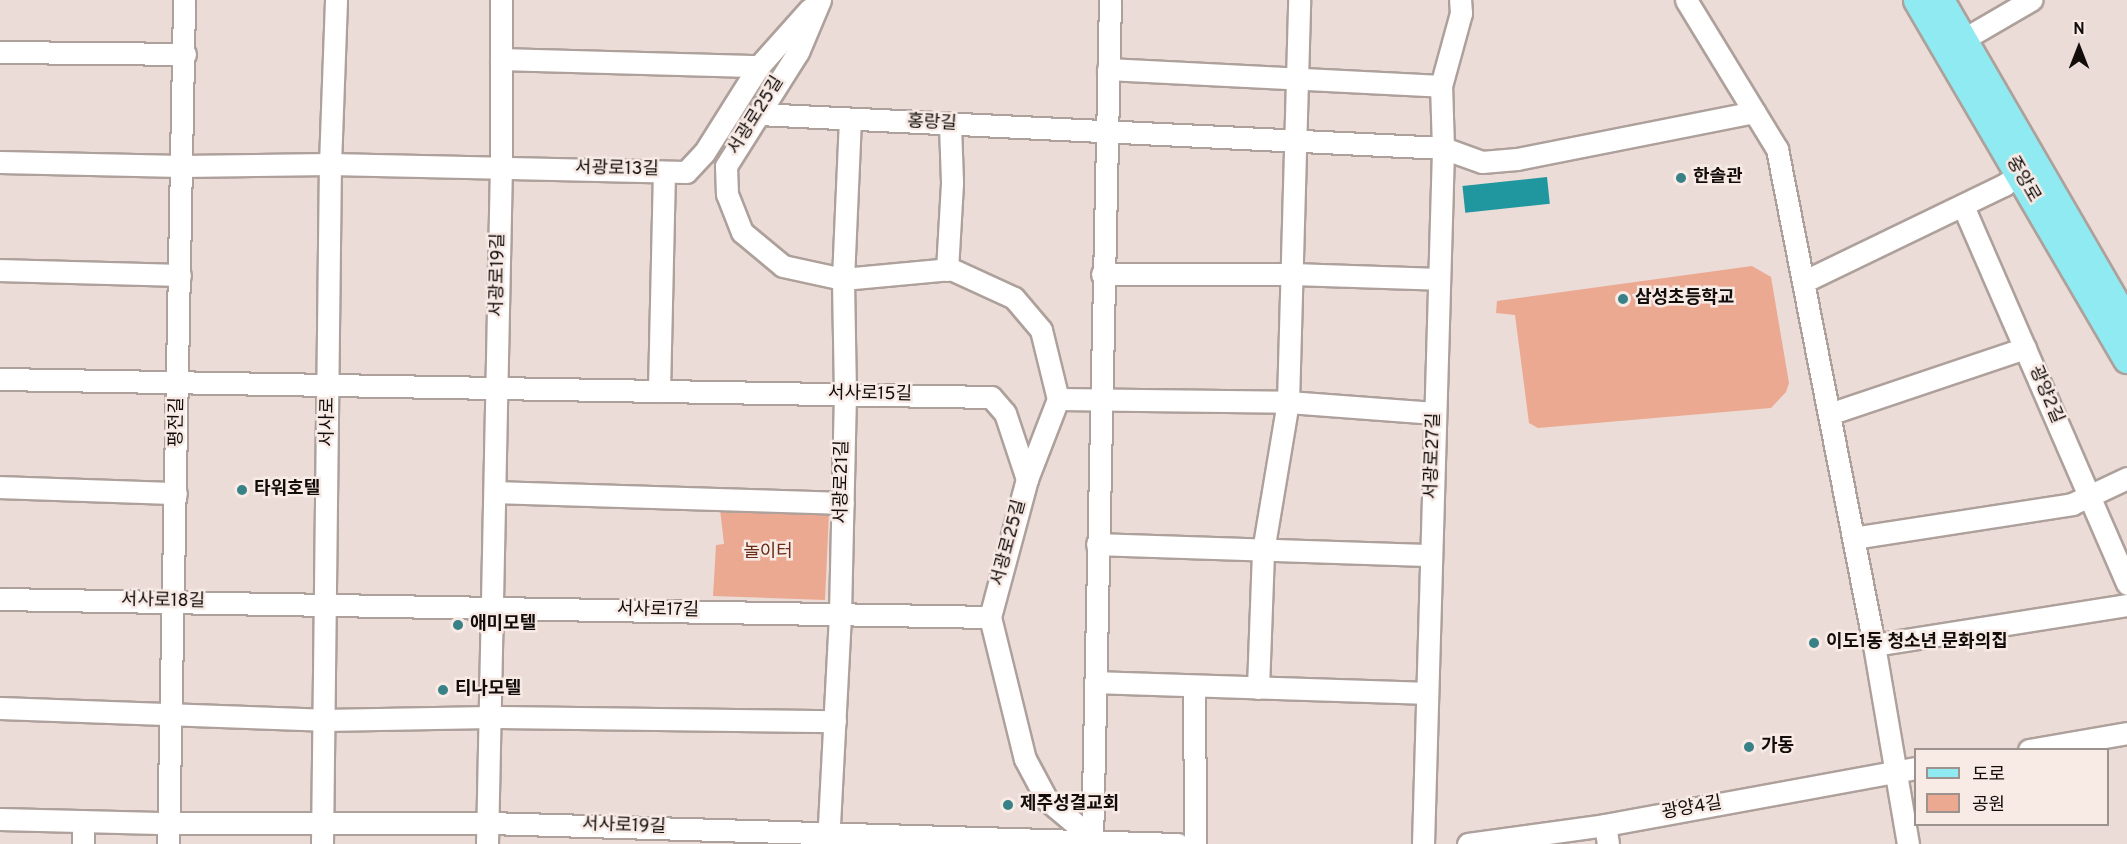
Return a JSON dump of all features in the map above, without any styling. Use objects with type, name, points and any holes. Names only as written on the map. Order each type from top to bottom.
[{"type":"main road","name":"중앙로","points":[[1917,0],[2127,359]]},
{"type":"main road","name":"중앙로","points":[[1940,0],[2127,322]]},
{"type":"street","name":"평전길","points":[[168,844],[179,383],[184,0]]},
{"type":"street","name":"서사로","points":[[322,834],[330,386],[330,164],[336,0]]},
{"type":"street","name":"서광로19길","points":[[487,844],[501,167],[501,0]]},
{"type":"street","name":"서광로13길","points":[[0,162],[181,165],[330,164],[686,172],[704,153],[759,66],[819,0]]},
{"type":"street","name":"서광로25길","points":[[819,0],[798,52],[726,165],[727,194],[742,232],[783,266],[843,279],[947,270],[1014,298],[1041,330],[1058,399],[1027,479],[990,617],[1025,759],[1047,800],[1095,843]]},
{"type":"street","points":[[1095,843],[1097,544],[1105,132],[1110,0]]},
{"type":"street","points":[[1258,688],[1263,551],[1288,402],[1297,141],[1299,0]]},
{"type":"street","name":"서광로27길","points":[[1423,844],[1443,148],[1443,77],[1461,13],[1460,0]]},
{"type":"street","points":[[1686,0],[1777,149],[1874,645],[1906,770],[1908,844]]},
{"type":"street","points":[[1964,39],[2031,0]]},
{"type":"street","points":[[0,52],[185,54]]},
{"type":"street","points":[[501,59],[759,66]]},
{"type":"street","points":[[1108,69],[1298,78],[1443,77]]},
{"type":"street","name":"홍랑길","points":[[758,114],[1443,148],[1482,162],[1517,159],[1754,112]]},
{"type":"street","name":"서광로21길","points":[[829,838],[840,614],[845,395],[843,279],[850,120]]},
{"type":"street","points":[[947,270],[952,182],[950,125]]},
{"type":"street","points":[[704,153],[726,165]]},
{"type":"street","points":[[659,391],[664,172]]},
{"type":"street","points":[[1803,282],[1963,206],[2004,185],[2019,174]]},
{"type":"street","name":"광양2길","points":[[1963,206],[2127,584]]},
{"type":"street","points":[[0,270],[180,275]]},
{"type":"street","points":[[1102,274],[1292,274],[1439,279]]},
{"type":"street","points":[[1829,414],[2025,348]]},
{"type":"street","name":"서사로15길","points":[[0,379],[991,397],[1005,413],[1027,479]]},
{"type":"street","points":[[1058,399],[1288,402],[1435,413]]},
{"type":"street","points":[[1853,538],[2072,504],[2127,478]]},
{"type":"street","points":[[0,487],[176,493]]},
{"type":"street","points":[[495,492],[843,502]]},
{"type":"street","points":[[1097,544],[1431,555]]},
{"type":"street","name":"서사로18길","points":[[0,599],[327,605]]},
{"type":"street","name":"서사로17길","points":[[327,605],[990,617]]},
{"type":"street","points":[[1874,645],[2127,605]]},
{"type":"street","points":[[1095,682],[1427,693]]},
{"type":"street","points":[[1194,686],[1195,844]]},
{"type":"street","points":[[0,708],[170,712],[323,720],[491,717],[835,721]]},
{"type":"street","points":[[2041,748],[2127,733]]},
{"type":"street","name":"광양4길","points":[[1468,844],[1606,835],[1906,770]]},
{"type":"street","name":"서사로19길","points":[[0,819],[169,823],[322,834],[489,823],[829,838],[1178,844]]},
{"type":"street","points":[[83,820],[83,844]]},
{"type":"green space","points":[[1752,266],[1771,277],[1789,383],[1786,392],[1771,408],[1538,428],[1529,423],[1515,315],[1496,313],[1497,301]]},
{"type":"green space","name":"놀이터","points":[[720,509],[829,513],[825,600],[713,596],[716,545],[724,544]]},
{"type":"water","points":[[1547,177],[1550,204],[1465,213],[1462,186]]},
{"type":"place","name":"한솔관","points":[[1681,178]]},
{"type":"place","name":"삼성초등학교","points":[[1623,299]]},
{"type":"place","name":"타워호텔","points":[[242,490]]},
{"type":"place","name":"애미모텔","points":[[458,625]]},
{"type":"place","name":"이도1동 청소년 문화의집","points":[[1814,643]]},
{"type":"place","name":"티나모텔","points":[[443,690]]},
{"type":"place","name":"가동","points":[[1749,747]]},
{"type":"place","name":"제주성결교회","points":[[1008,805]]}]
